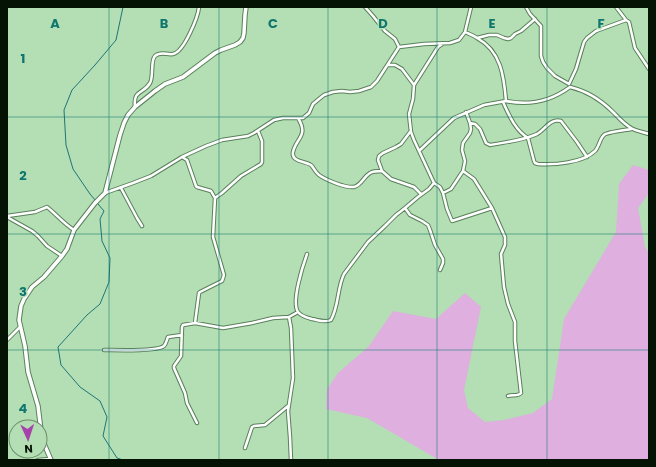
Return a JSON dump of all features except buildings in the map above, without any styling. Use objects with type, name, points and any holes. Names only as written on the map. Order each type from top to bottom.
[{"type":"street","points":[[135,107],[134,99],[150,83],[152,78],[153,60],[155,56],[160,53],[174,54],[178,51],[185,42],[197,18],[199,7]]},
{"type":"street","points":[[106,193],[116,149],[128,115],[135,107],[165,84],[183,77],[215,53],[240,42],[244,33],[244,15],[246,7]]},
{"type":"street","points":[[365,7],[386,32],[395,39],[399,47]]},
{"type":"street","points":[[38,460],[50,459],[42,439],[38,406],[30,379],[25,346],[20,327],[20,310],[24,299],[32,287],[44,277],[62,256],[67,249],[74,230],[95,204],[106,193],[151,176],[182,157],[222,140],[248,136],[274,120],[306,116],[314,104],[324,95],[338,91],[359,91],[371,86],[377,81],[399,47],[450,43],[459,40],[465,32],[471,7]]},
{"type":"street","points":[[526,7],[541,29],[541,56],[546,68],[563,82],[569,84]]},
{"type":"street","points":[[616,7],[629,22],[635,48],[649,69]]},
{"type":"street","points":[[477,38],[497,35],[508,39],[535,20]]},
{"type":"street","points":[[570,87],[569,84],[576,69],[584,42],[587,38],[596,31],[626,20]]},
{"type":"street","points":[[465,32],[488,46],[497,58],[503,73],[506,101]]},
{"type":"street","points":[[441,44],[414,85],[413,99],[409,114],[411,132],[434,182],[443,193],[447,210],[452,221],[492,208]]},
{"type":"street","points":[[387,65],[395,65],[402,69],[414,85]]},
{"type":"street","points":[[419,151],[454,118],[466,112],[484,105],[506,101],[516,103],[543,101],[562,93],[570,87],[580,89],[605,104],[622,122],[632,129],[649,134]]},
{"type":"street","points":[[502,102],[517,128],[528,138],[535,163],[538,164],[561,164],[587,157],[596,150],[604,135],[632,129]]},
{"type":"street","points":[[443,193],[451,189],[464,171],[465,160],[462,147],[470,133],[470,123],[466,112]]},
{"type":"street","points":[[298,118],[302,125],[303,132],[293,152],[293,157],[295,160],[310,165],[319,175],[339,184],[351,187],[360,184],[370,173],[382,171]]},
{"type":"street","points":[[470,123],[478,126],[486,143],[488,144],[528,138],[539,133],[552,122],[559,120],[587,157]]},
{"type":"street","points":[[215,198],[222,194],[241,176],[261,164],[262,141],[258,131]]},
{"type":"street","points":[[411,132],[401,144],[396,148],[383,153],[379,156],[378,160],[382,171],[391,179],[414,187],[421,194]]},
{"type":"street","points":[[182,157],[187,160],[196,186],[211,191],[215,198],[213,237],[224,275],[222,281],[199,293],[196,323]]},
{"type":"street","points":[[464,171],[474,179],[492,208],[505,237],[505,245],[501,254],[504,287],[508,304],[515,320],[515,341],[521,393],[519,395],[508,396]]},
{"type":"street","points":[[307,254],[297,289],[296,307],[298,312],[303,316],[328,321],[330,320],[335,308],[344,274],[368,242],[396,215],[429,189],[434,182]]},
{"type":"street","points":[[121,188],[142,226]]},
{"type":"street","points":[[7,216],[35,212],[47,207],[68,227],[74,230]]},
{"type":"street","points":[[405,208],[410,215],[428,225],[435,245],[444,259],[440,270]]},
{"type":"street","points":[[7,216],[32,231],[47,246],[62,256]]},
{"type":"street","points":[[197,423],[187,403],[185,393],[174,368],[181,356],[183,325],[196,323],[223,328],[289,316],[298,312]]},
{"type":"street","points":[[289,316],[291,328],[293,378],[288,406],[291,460]]},
{"type":"street","points":[[7,340],[20,327]]},
{"type":"street","points":[[104,350],[124,351],[156,348],[164,346],[168,337],[182,335]]},
{"type":"street","points":[[244,448],[252,427],[265,425],[288,406]]},
{"type":"shaded area","points":[[633,165],[649,170],[649,193],[638,208],[645,247],[649,253],[649,460],[439,460],[367,418],[326,409],[327,389],[338,373],[369,346],[393,311],[436,319],[465,293],[481,307],[464,390],[468,408],[485,422],[504,420],[533,413],[552,399],[564,319],[616,232],[619,184]]},
{"type":"waterway","points":[[96,201],[73,169],[66,145],[64,110],[72,90],[116,40],[123,7]]},
{"type":"waterway","points":[[98,204],[104,211],[100,219],[102,241],[110,258],[109,282],[100,304],[87,315],[58,347],[61,365],[80,387],[100,401],[107,417],[103,436],[117,458],[123,460]]}]
